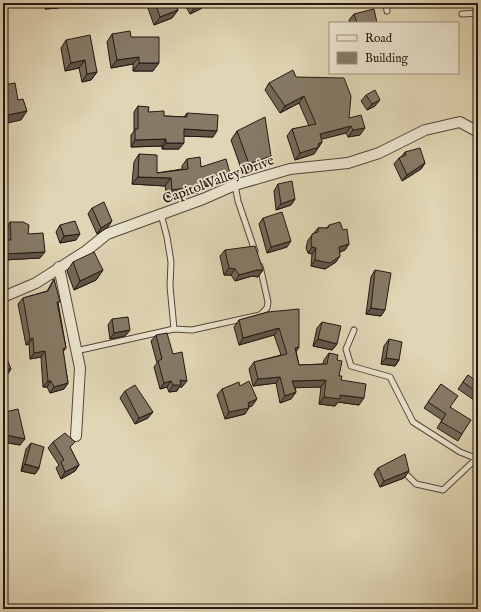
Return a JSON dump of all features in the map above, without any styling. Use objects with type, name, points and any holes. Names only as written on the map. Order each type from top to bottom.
[{"type":"street","name":"Capitol Valley Drive","points":[[3,297],[36,283],[86,251],[106,234],[203,199],[235,185],[290,168],[348,163],[379,153],[426,130],[460,122],[478,132]]},
{"type":"street","points":[[59,267],[80,368],[76,436]]},
{"type":"lane","points":[[386,3],[387,11]]},
{"type":"lane","points":[[462,14],[478,13]]},
{"type":"lane","points":[[76,351],[174,329],[184,331],[260,315],[267,308],[268,295],[238,201],[235,185]]},
{"type":"lane","points":[[161,214],[171,262],[170,286],[174,329]]},
{"type":"lane","points":[[354,330],[346,349],[351,366],[390,377],[413,422],[460,452],[477,459],[443,490],[416,484],[408,476]]},
{"type":"building","points":[[155,3],[175,3],[178,10],[160,17]]},
{"type":"building","points":[[374,9],[377,22],[357,22],[354,14]]},
{"type":"building","points":[[130,31],[131,37],[159,37],[159,63],[139,63],[139,57],[117,60],[112,34]]},
{"type":"building","points":[[90,35],[97,72],[87,74],[85,60],[71,63],[66,40]]},
{"type":"building","points":[[293,70],[296,77],[344,78],[351,96],[349,118],[361,115],[365,128],[353,130],[351,126],[320,134],[322,142],[318,144],[319,147],[300,153],[292,129],[316,124],[304,96],[285,106],[269,83]]},
{"type":"building","points":[[15,83],[18,100],[23,99],[27,111],[3,116],[3,85]]},
{"type":"building","points":[[375,90],[380,100],[372,104],[366,95]]},
{"type":"building","points":[[138,106],[149,107],[148,112],[164,111],[164,116],[187,117],[187,113],[218,115],[217,131],[184,129],[184,143],[166,143],[166,139],[135,140],[135,129],[138,129]]},
{"type":"building","points":[[265,117],[271,156],[249,164],[237,131]]},
{"type":"building","points":[[420,148],[425,163],[407,175],[399,158],[406,155],[405,152]]},
{"type":"building","points":[[139,154],[157,155],[157,173],[188,169],[187,159],[200,157],[201,167],[226,159],[230,173],[203,182],[204,185],[172,190],[171,178],[138,177]]},
{"type":"building","points":[[292,181],[295,199],[281,204],[278,184]]},
{"type":"building","points":[[104,202],[112,221],[101,228],[92,208]]},
{"type":"building","points":[[7,211],[7,221],[3,221],[3,212]]},
{"type":"building","points":[[282,212],[291,241],[271,247],[263,218]]},
{"type":"building","points":[[75,221],[80,234],[64,236],[60,225]]},
{"type":"building","points":[[10,222],[23,222],[29,225],[28,234],[43,233],[45,252],[4,254],[3,269],[3,240],[11,240]]},
{"type":"building","points":[[340,222],[343,230],[347,229],[349,244],[339,247],[340,256],[330,263],[315,260],[316,248],[312,247],[312,234],[318,232],[318,228],[328,228],[329,225]]},
{"type":"building","points":[[255,246],[263,270],[257,270],[239,275],[235,269],[229,268],[225,250]]},
{"type":"building","points":[[94,252],[103,270],[80,281],[73,262]]},
{"type":"building","points":[[375,270],[391,273],[385,310],[371,308]]},
{"type":"building","points":[[54,279],[60,302],[57,302],[66,348],[63,349],[68,383],[54,387],[51,381],[48,381],[45,351],[34,353],[33,338],[30,339],[23,298],[48,291]]},
{"type":"building","points":[[299,309],[299,347],[295,348],[299,365],[327,364],[329,353],[338,355],[337,360],[342,361],[339,376],[342,376],[341,380],[366,384],[364,398],[340,395],[340,399],[324,397],[326,380],[292,381],[296,392],[285,396],[280,377],[258,379],[254,362],[287,354],[279,328],[243,338],[239,320],[268,312]]},
{"type":"building","points":[[128,317],[130,330],[114,333],[112,319]]},
{"type":"building","points":[[322,322],[341,326],[337,344],[318,339]]},
{"type":"building","points":[[167,333],[173,354],[182,352],[187,381],[180,380],[181,385],[173,385],[171,381],[164,383],[158,361],[162,359],[156,335]]},
{"type":"building","points":[[389,339],[402,342],[399,360],[386,358]]},
{"type":"building","points":[[3,354],[5,354],[11,369],[3,369]]},
{"type":"building","points":[[468,375],[478,382],[478,393],[463,382]]},
{"type":"building","points":[[249,381],[257,399],[248,403],[249,408],[229,412],[222,389],[239,382],[240,386]]},
{"type":"building","points":[[441,384],[458,396],[450,407],[471,420],[462,434],[441,422],[446,414],[428,402]]},
{"type":"building","points":[[135,385],[153,412],[139,418],[125,391]]},
{"type":"building","points":[[18,409],[25,439],[6,435],[8,424],[5,412]]},
{"type":"building","points":[[65,433],[75,442],[70,447],[79,465],[65,472],[61,462],[64,460],[53,442]]},
{"type":"building","points":[[31,443],[44,447],[39,468],[25,464]]},
{"type":"building","points":[[405,454],[409,471],[384,481],[378,468]]}]
